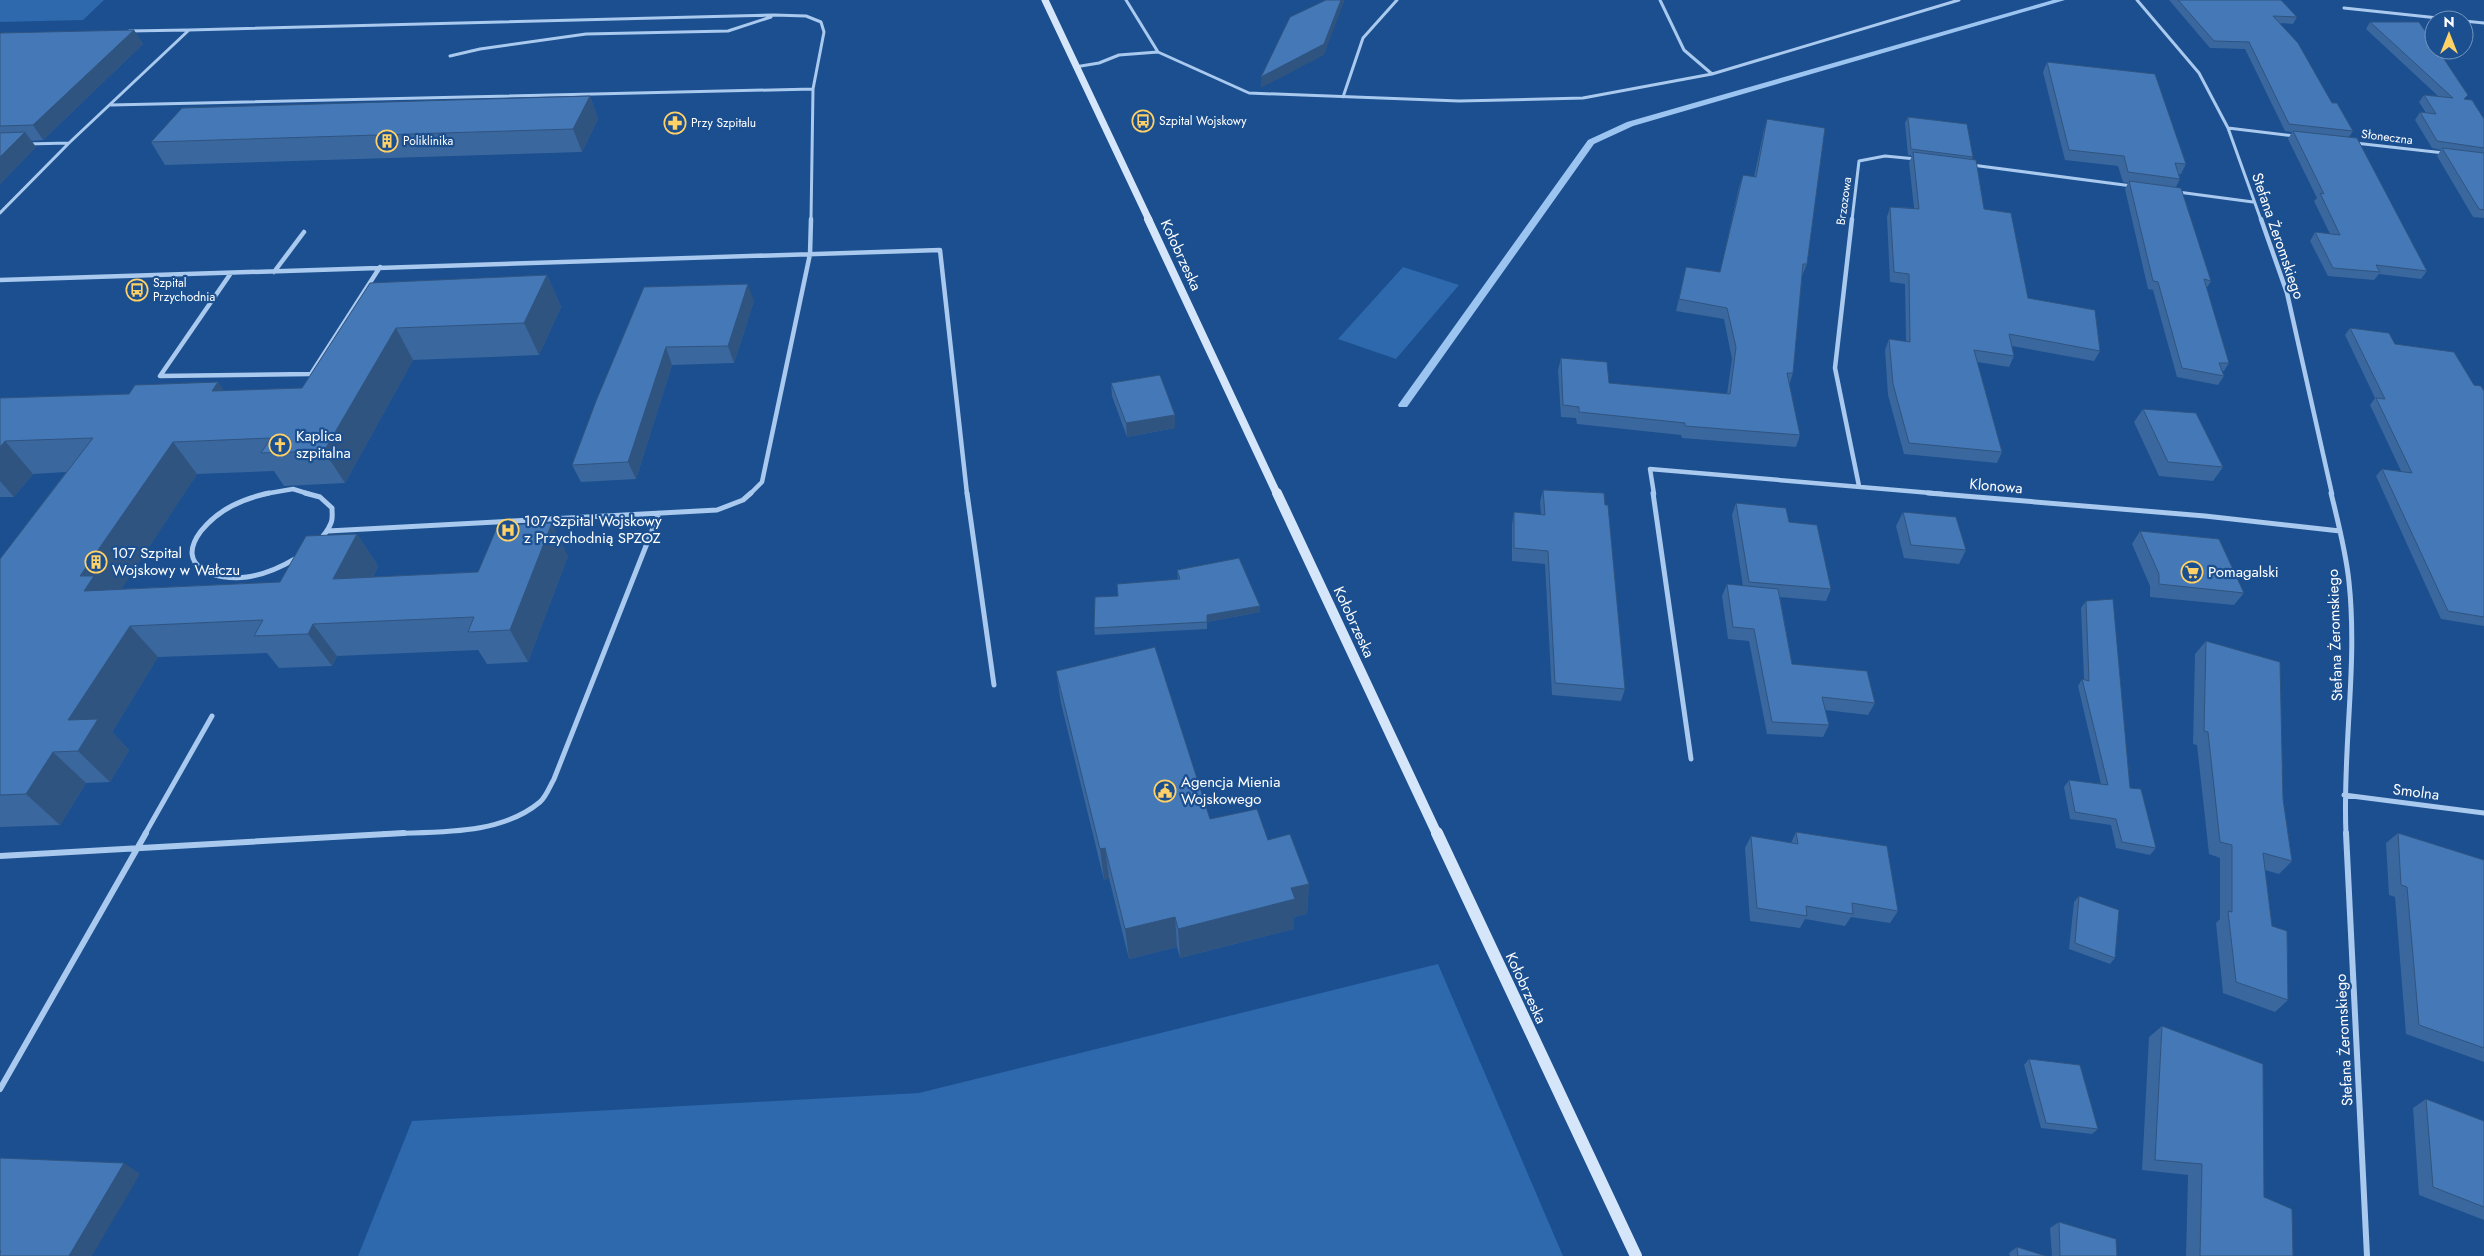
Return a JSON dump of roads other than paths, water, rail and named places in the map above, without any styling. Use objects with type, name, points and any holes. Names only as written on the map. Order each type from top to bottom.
[{"type":"main road","name":"Kołobrzeska","points":[[1045,0],[1636,1256]]},
{"type":"street","points":[[1126,0],[1158,52]]},
{"type":"street","points":[[1343,97],[1363,38],[1397,0]]},
{"type":"street","points":[[1660,0],[1684,50],[1712,74]]},
{"type":"street","points":[[1075,67],[1099,63],[1120,55],[1158,52],[1249,93],[1459,101],[1583,98],[1712,74],[1959,0]]},
{"type":"street","name":"Stefana Żeromskiego","points":[[2137,0],[2199,73],[2228,128],[2253,202],[2287,292],[2340,531],[2348,583],[2351,673],[2344,795],[2367,1256]]},
{"type":"street","points":[[2344,8],[2424,16]]},
{"type":"street","points":[[450,56],[480,49],[586,34],[728,31],[774,15]]},
{"type":"street","points":[[119,32],[774,15],[806,16],[821,22],[824,32],[813,88],[810,254],[762,482],[743,500],[717,510],[328,531],[316,546],[297,560],[274,571],[249,577],[226,578],[207,574],[195,565],[191,553],[195,538],[208,523],[226,509],[248,498],[271,491],[294,489],[312,492],[326,499],[332,508],[333,519],[328,531]]},
{"type":"street","points":[[0,213],[69,143],[189,30]]},
{"type":"street","points":[[111,105],[813,88]]},
{"type":"street","points":[[2228,128],[2302,137]]},
{"type":"street","name":"Słoneczna","points":[[2350,142],[2446,154]]},
{"type":"street","points":[[20,145],[69,143]]},
{"type":"street","name":"Brzozowa","points":[[1859,486],[1835,368],[1859,161],[1885,156],[1918,159]]},
{"type":"street","points":[[1964,164],[2141,187]]},
{"type":"street","points":[[2170,191],[2253,202]]},
{"type":"street","points":[[274,272],[304,232]]},
{"type":"street","points":[[0,280],[940,250],[968,499],[994,685]]},
{"type":"street","points":[[231,273],[160,376],[311,374],[380,268]]},
{"type":"street","name":"Klonowa","points":[[1691,759],[1650,469],[2205,516],[2340,531]]},
{"type":"street","points":[[0,856],[482,828],[516,817],[541,801],[554,779],[659,513]]},
{"type":"street","points":[[0,1089],[212,716]]},
{"type":"street","name":"Smolna","points":[[2344,795],[2484,814]]},
{"type":"waterway","points":[[1403,405],[1591,142],[1630,124],[2061,0]]},
{"type":"place","name":"Szpital Wojskowy","points":[[1143,121]]},
{"type":"place","name":"Przy Szpitalu","points":[[675,123]]},
{"type":"place","name":"Poliklinika","points":[[387,141]]},
{"type":"place","name":"Szpital Przychodnia","points":[[137,290]]},
{"type":"place","name":"Kaplica szpitalna","points":[[280,445]]},
{"type":"place","name":"107 Szpital Wojskowy z Przychodnią SPZOZ","points":[[508,530]]},
{"type":"place","name":"107 Szpital Wojskowy w Wałczu","points":[[96,562]]},
{"type":"place","name":"Pomagalski","points":[[2192,572]]},
{"type":"place","name":"Agencja Mienia Wojskowego","points":[[1165,791]]}]
